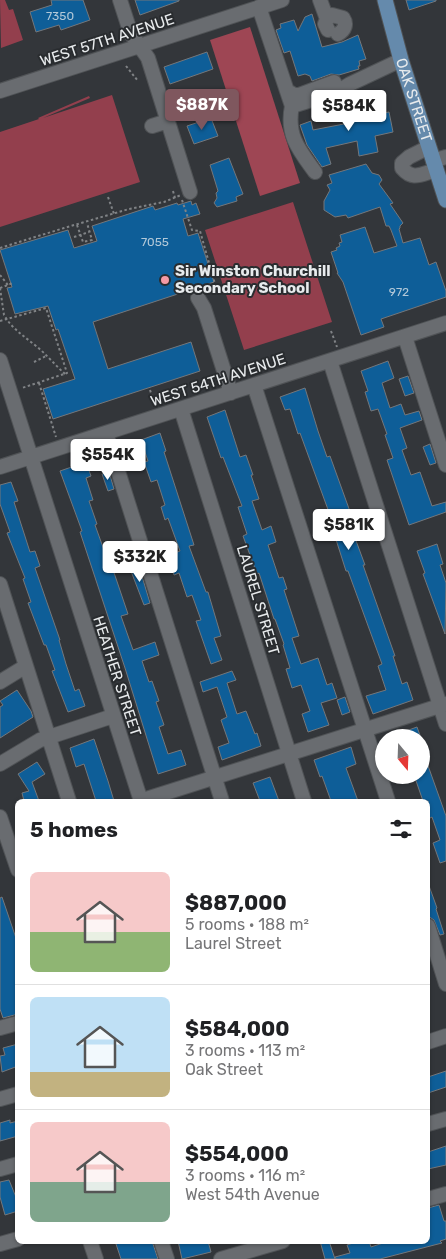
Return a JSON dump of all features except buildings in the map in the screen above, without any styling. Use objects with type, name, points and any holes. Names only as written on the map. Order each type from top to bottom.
[{"type":"main road","name":"OAK STREET","points":[[384,0],[401,60],[436,159],[446,200]]},
{"type":"street","points":[[120,0],[131,34],[148,58],[168,121],[185,194]]},
{"type":"street","name":"WEST 57TH AVENUE","points":[[0,91],[282,0]]},
{"type":"street","points":[[320,0],[331,27]]},
{"type":"street","points":[[259,8],[292,106],[290,128],[292,134],[297,147],[315,172]]},
{"type":"street","points":[[292,106],[338,92],[350,84],[401,60]]},
{"type":"street","points":[[287,90],[293,95],[299,95],[334,82]]},
{"type":"street","points":[[152,126],[168,121]]},
{"type":"street","points":[[198,298],[204,308],[231,393]]},
{"type":"street","name":"WEST 54TH AVENUE","points":[[0,467],[446,323]]},
{"type":"street","points":[[405,336],[446,465]]},
{"type":"street","name":"HEATHER STREET","points":[[0,360],[139,799]]},
{"type":"street","points":[[330,361],[443,705],[446,724]]},
{"type":"street","points":[[254,385],[387,799]]},
{"type":"street","name":"LAUREL STREET","points":[[181,409],[303,799]]},
{"type":"street","points":[[106,433],[221,799]]},
{"type":"street","points":[[0,584],[69,799]]},
{"type":"street","points":[[0,682],[26,666]]},
{"type":"street","points":[[147,799],[443,705]]},
{"type":"street","points":[[0,764],[49,736],[113,716]]},
{"type":"street","points":[[0,817],[15,861]]},
{"type":"street","points":[[430,932],[446,984]]},
{"type":"street","points":[[0,1028],[15,1024]]},
{"type":"street","points":[[430,1041],[446,1036]]},
{"type":"street","points":[[0,1099],[15,1095]]},
{"type":"street","points":[[430,1123],[446,1119]]},
{"type":"street","points":[[0,1169],[15,1165]]},
{"type":"street","points":[[430,1198],[446,1194]]},
{"type":"street","points":[[0,1244],[15,1240]]},
{"type":"street","points":[[91,1244],[96,1259]]},
{"type":"street","points":[[162,1244],[167,1259]]},
{"type":"street","points":[[221,1259],[273,1244]]},
{"type":"path","points":[[126,66],[138,81]]},
{"type":"path","points":[[173,191],[175,198]]},
{"type":"path","points":[[0,248],[185,194],[192,230],[200,231],[215,284],[198,291],[198,298]]},
{"type":"path","points":[[108,197],[114,214]]},
{"type":"path","points":[[77,225],[83,242],[92,240],[86,222]]},
{"type":"path","points":[[74,237],[90,232]]},
{"type":"path","points":[[0,275],[8,285]]},
{"type":"path","points":[[13,283],[0,288],[4,315],[19,333],[37,346],[64,374]]},
{"type":"path","points":[[0,321],[46,308],[67,373],[39,383],[10,390]]},
{"type":"path","points":[[331,331],[337,347]]},
{"type":"path","points":[[34,362],[46,356]]},
{"type":"path","points":[[39,383],[56,437]]},
{"type":"path","points":[[150,390],[155,406]]},
{"type":"shaded area","points":[[0,0],[5,0],[9,10],[13,9],[23,40],[1,48]]},
{"type":"shaded area","points":[[250,27],[300,183],[260,196],[210,40]]},
{"type":"shaded area","points":[[112,95],[140,182],[0,227],[0,132],[39,119],[89,96],[90,98],[43,118]]},
{"type":"shaded area","points":[[293,202],[332,322],[244,350],[205,230]]},
{"type":"place","name":"Sir Winston Churchill Secondary School","points":[[165,280]]}]
